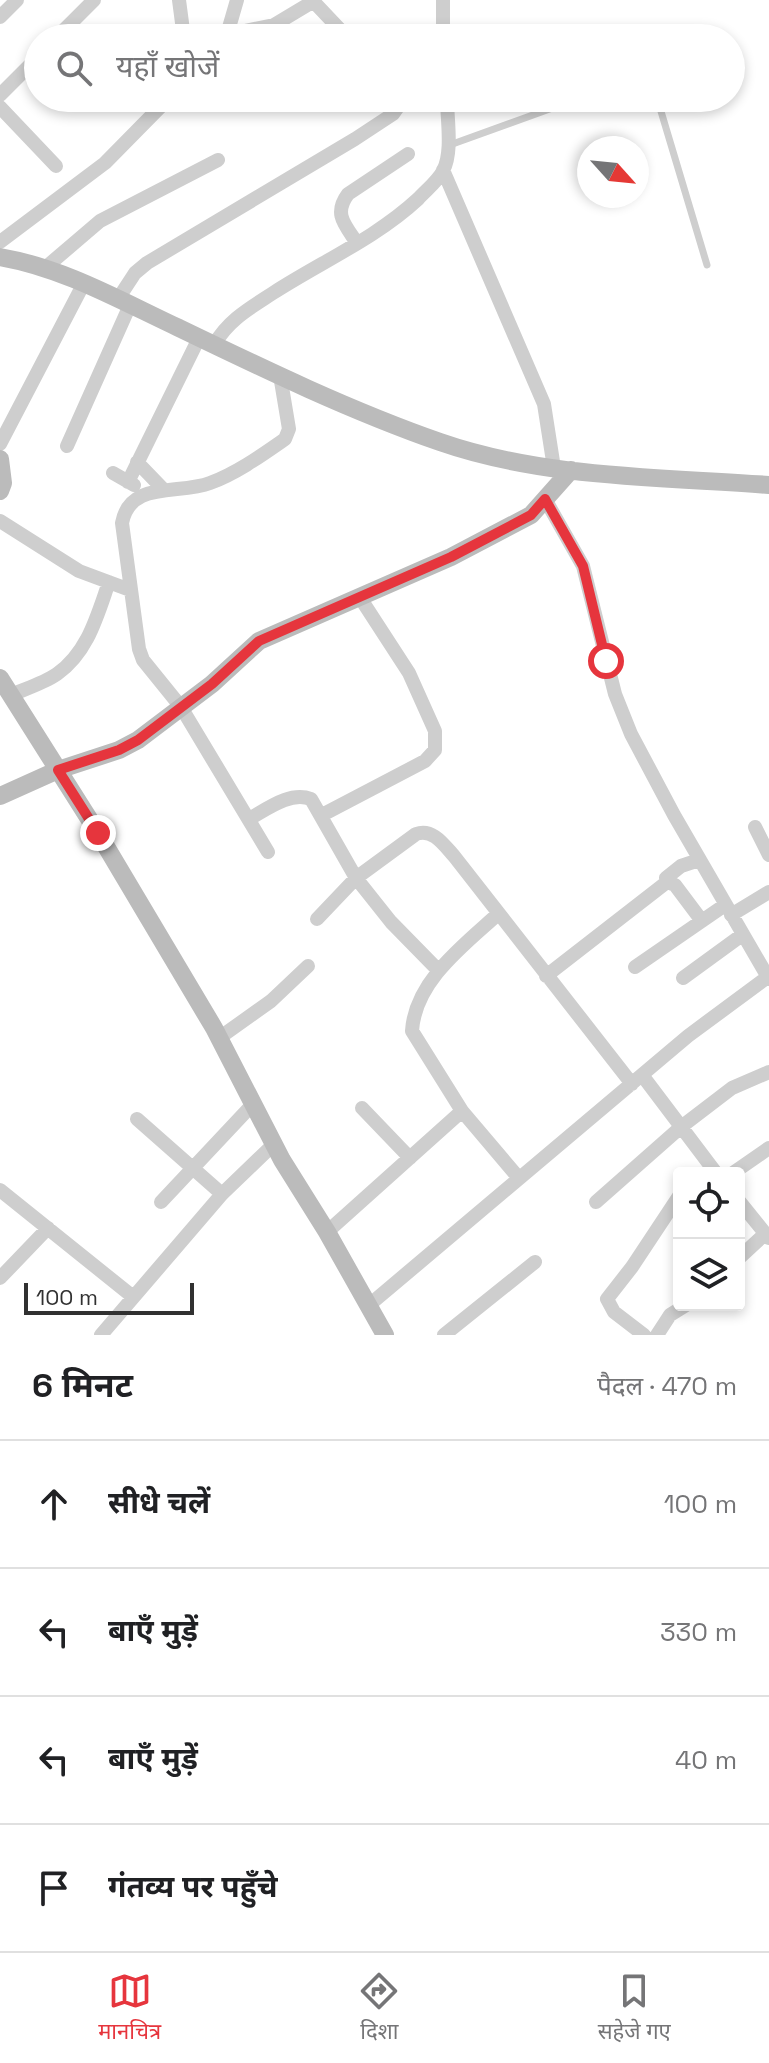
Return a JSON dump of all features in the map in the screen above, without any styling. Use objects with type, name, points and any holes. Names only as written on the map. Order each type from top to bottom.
[{"type":"street","points":[[0,17],[17,0]]},
{"type":"street","points":[[70,24],[94,0]]},
{"type":"street","points":[[230,24],[237,0]]},
{"type":"street","points":[[443,0],[443,24]]},
{"type":"street","points":[[276,24],[313,1],[335,24]]},
{"type":"street","points":[[176,2],[181,24]]},
{"type":"street","points":[[0,95],[24,71]]},
{"type":"street","points":[[0,107],[56,166]]},
{"type":"street","points":[[0,242],[105,163],[155,112]]},
{"type":"street","points":[[67,446],[135,273],[394,112]]},
{"type":"street","points":[[128,482],[206,341],[247,310],[406,210],[435,182],[443,170],[447,112]]},
{"type":"street","points":[[357,243],[341,220],[339,210],[342,202],[348,194],[408,154]]},
{"type":"street","points":[[45,268],[100,221],[218,160]]},
{"type":"street","points":[[2,791],[119,750],[138,740],[259,641],[451,557],[531,515],[545,499],[562,469],[544,404],[443,170]]},
{"type":"street","points":[[0,257],[25,261],[84,283],[280,375],[440,442],[492,458],[562,469],[769,485]]},
{"type":"street","points":[[0,444],[84,283]]},
{"type":"street","points":[[113,473],[128,482],[156,491],[191,488],[210,483],[285,439],[289,429],[280,375]]},
{"type":"street","points":[[0,459],[3,474],[0,491]]},
{"type":"street","points":[[137,462],[156,491]]},
{"type":"street","points":[[156,491],[128,506],[122,523],[143,660],[181,707],[268,852]]},
{"type":"street","points":[[368,1306],[688,1036],[769,977],[699,860],[631,734],[615,694],[583,566],[545,499]]},
{"type":"street","points":[[0,521],[79,571],[130,590]]},
{"type":"street","points":[[11,695],[55,675],[75,658],[87,639],[109,582]]},
{"type":"street","points":[[322,815],[425,761],[437,743],[435,731],[409,673],[359,596]]},
{"type":"street","points":[[0,678],[98,833],[219,1038],[274,1144],[385,1335]]},
{"type":"street","points":[[249,819],[297,796],[311,799],[356,878],[391,922],[437,969]]},
{"type":"street","points":[[755,827],[769,855]]},
{"type":"street","points":[[317,919],[356,878],[423,831],[438,838],[546,976],[681,1127],[708,1167]]},
{"type":"street","points":[[666,878],[681,866],[699,860]]},
{"type":"street","points":[[546,976],[667,882],[680,890],[702,921]]},
{"type":"street","points":[[635,967],[702,921],[769,892]]},
{"type":"street","points":[[498,914],[437,969],[414,1016],[412,1031],[462,1111],[518,1177]]},
{"type":"street","points":[[683,978],[742,935]]},
{"type":"street","points":[[219,1038],[271,1001],[308,966]]},
{"type":"street","points":[[596,1202],[681,1127],[732,1088],[769,1072]]},
{"type":"street","points":[[161,1202],[253,1104]]},
{"type":"street","points":[[362,1108],[410,1158]]},
{"type":"street","points":[[327,1232],[462,1111]]},
{"type":"street","points":[[137,1119],[222,1194]]},
{"type":"street","points":[[101,1335],[222,1194],[274,1144]]},
{"type":"street","points":[[742,1167],[769,1148]]},
{"type":"street","points":[[0,1190],[132,1296]]},
{"type":"street","points":[[644,1335],[614,1312],[607,1299],[673,1205]]},
{"type":"street","points":[[745,1208],[767,1236],[745,1253]]},
{"type":"street","points":[[0,1278],[48,1228]]},
{"type":"street","points":[[444,1335],[535,1262]]},
{"type":"street","points":[[657,1335],[670,1315],[676,1311]]},
{"type":"lane","points":[[447,146],[541,112]]},
{"type":"lane","points":[[661,112],[707,265]]},
{"type":"route","points":[[98,833],[58,770],[119,750],[138,740],[212,684],[259,641],[451,557],[531,515],[545,499],[583,566],[606,661]]}]
